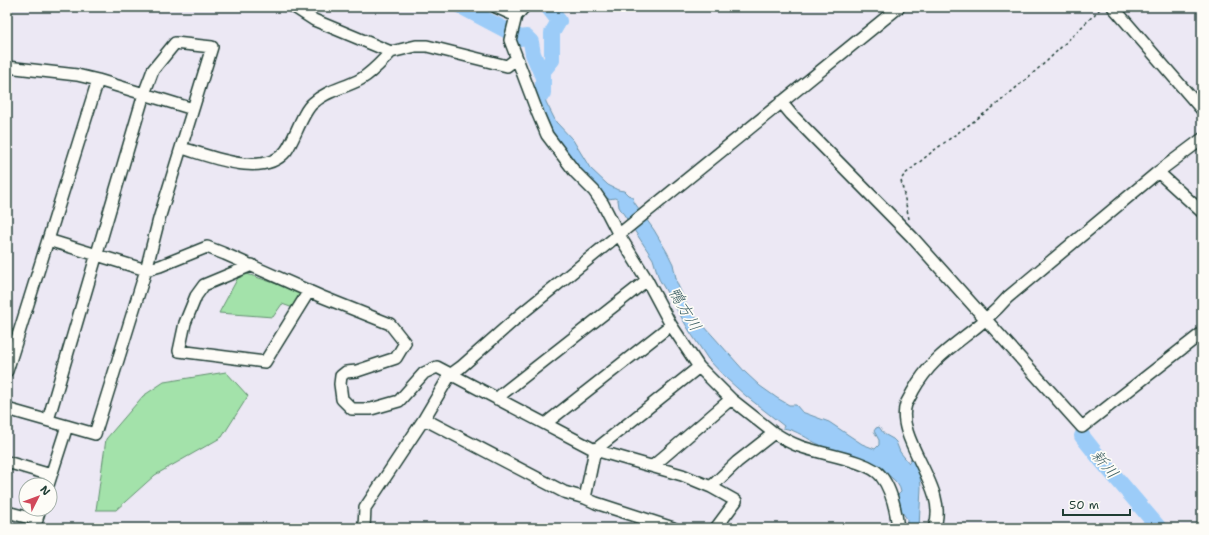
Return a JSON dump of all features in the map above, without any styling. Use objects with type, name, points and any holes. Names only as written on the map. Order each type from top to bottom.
[{"type":"street","points":[[294,7],[314,20],[390,52]]},
{"type":"street","points":[[496,7],[515,19]]},
{"type":"street","points":[[524,7],[515,19],[510,40],[516,59],[547,135],[571,167],[600,200],[623,231],[671,325],[699,367],[731,399],[774,434],[798,446],[866,466],[881,475],[896,508],[898,528]]},
{"type":"street","points":[[364,528],[365,508],[424,419],[450,375],[521,314],[899,7]]},
{"type":"street","points":[[1113,7],[1202,110]]},
{"type":"street","points":[[7,409],[95,434],[146,270],[159,219],[212,47],[175,43],[153,70],[144,94],[48,420]]},
{"type":"street","points":[[182,148],[234,162],[258,165],[275,160],[286,151],[311,104],[323,94],[362,78],[390,52],[416,46],[427,46],[507,66],[516,59]]},
{"type":"street","points":[[7,67],[77,75],[193,109]]},
{"type":"street","points":[[7,371],[98,80]]},
{"type":"street","points":[[782,102],[790,114],[912,237],[1082,427],[1202,333]]},
{"type":"street","points":[[934,528],[937,522],[937,506],[931,485],[906,430],[904,416],[906,404],[917,384],[927,370],[944,352],[986,319],[1008,297],[1158,172],[1202,139]]},
{"type":"street","points":[[1158,172],[1202,212]]},
{"type":"street","points":[[48,240],[146,270],[207,247],[390,324],[406,343],[396,358],[357,371],[346,372],[341,376],[340,384],[342,399],[352,409],[372,409],[399,401],[424,373],[437,368],[595,450],[682,475],[711,487],[736,501],[716,528]]},
{"type":"street","points":[[252,265],[204,285],[196,296],[185,323],[179,352],[265,362],[309,291]]},
{"type":"street","points":[[497,399],[647,280]]},
{"type":"street","points":[[548,425],[550,420],[671,325]]},
{"type":"street","points":[[584,498],[595,450],[699,367]]},
{"type":"street","points":[[653,466],[731,399]]},
{"type":"street","points":[[424,419],[564,492],[673,528]]},
{"type":"street","points":[[50,477],[66,426]]},
{"type":"street","points":[[711,487],[737,462],[774,434]]},
{"type":"street","points":[[7,462],[42,477]]},
{"type":"street","points":[[7,512],[36,524]]},
{"type":"path","points":[[912,237],[901,180],[904,175],[933,151],[996,105],[1047,61],[1102,7]]},
{"type":"green space","points":[[241,272],[301,292],[296,309],[282,304],[273,317],[219,313]]},
{"type":"green space","points":[[7,327],[14,330],[10,342],[7,341]]},
{"type":"green space","points":[[226,372],[248,396],[222,437],[155,475],[116,510],[96,510],[106,439],[143,396],[164,382]]},
{"type":"water","points":[[547,71],[545,80],[547,90],[545,97],[556,122],[573,140],[590,168],[608,185],[624,191],[633,197],[634,202],[654,230],[673,264],[677,283],[689,310],[746,373],[760,386],[777,398],[789,405],[796,405],[802,412],[829,422],[862,444],[875,449],[879,445],[879,440],[874,431],[876,428],[879,427],[884,434],[893,439],[896,442],[900,452],[909,463],[911,458],[913,458],[920,477],[919,528],[907,528],[907,519],[902,512],[896,497],[901,492],[897,484],[890,476],[866,463],[820,445],[802,435],[783,428],[784,426],[746,396],[708,359],[690,332],[659,279],[653,259],[619,207],[618,200],[615,198],[608,199],[570,157],[553,132],[539,100],[539,72]]},
{"type":"waterway","points":[[462,7],[521,38],[526,37],[531,42],[533,54],[542,75]]},
{"type":"waterway","name":"鴨方川","points":[[543,93],[543,71],[552,60],[552,33],[559,21],[548,7]]},
{"type":"waterway","name":"新川","points":[[1082,436],[1159,528]]}]
